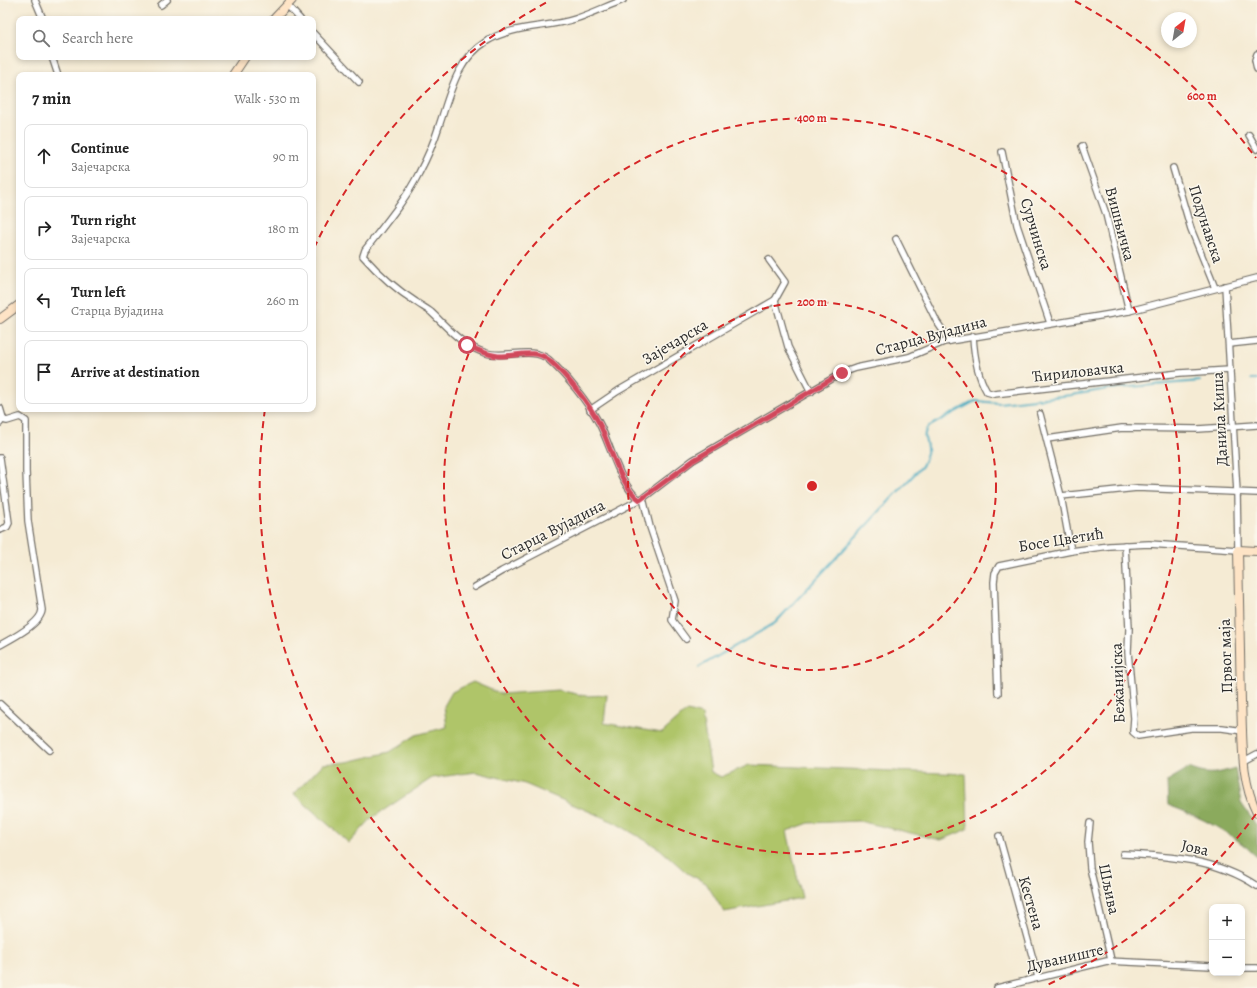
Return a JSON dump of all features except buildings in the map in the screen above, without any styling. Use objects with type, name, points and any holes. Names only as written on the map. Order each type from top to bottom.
[{"type":"street","points":[[35,0],[42,16]]},
{"type":"street","points":[[161,5],[167,0]]},
{"type":"street","points":[[623,0],[575,20],[523,29],[498,36],[483,43],[469,56],[451,84],[432,146],[418,175],[399,206],[365,250],[363,256],[371,265],[416,303],[431,313],[467,345],[488,354],[500,356],[538,354],[543,356],[566,378],[599,424],[622,475],[635,496],[642,499],[675,601],[672,620],[686,639]]},
{"type":"street","points":[[277,16],[290,2],[298,16]]},
{"type":"street","points":[[316,36],[359,82]]},
{"type":"street","points":[[1257,54],[1255,60],[1257,69]]},
{"type":"street","points":[[53,60],[57,72]]},
{"type":"street","points":[[235,72],[243,60]]},
{"type":"street","points":[[1249,135],[1257,149]]},
{"type":"street","name":"Вишњичка","points":[[1082,146],[1106,214],[1128,311]]},
{"type":"street","name":"Сурчинска","points":[[1002,152],[1017,225],[1050,323]]},
{"type":"street","name":"Подунавска","points":[[1174,168],[1192,229],[1215,288]]},
{"type":"street","points":[[896,239],[937,322],[950,341]]},
{"type":"street","points":[[769,260],[785,282],[776,300],[788,347],[811,392]]},
{"type":"street","name":"Старца Вујадина","points":[[475,587],[502,571],[642,499],[694,460],[834,377],[850,370],[909,357],[950,341],[1128,311],[1257,278]]},
{"type":"street","name":"Данила Киша","points":[[1225,286],[1234,428],[1238,550]]},
{"type":"street","name":"Зајечарска","points":[[590,410],[618,391],[776,300]]},
{"type":"street","points":[[0,319],[16,307]]},
{"type":"street","name":"Ћириловачка","points":[[973,336],[974,355],[979,373],[987,392],[994,394],[1180,373],[1230,370]]},
{"type":"street","points":[[1229,344],[1257,341]]},
{"type":"street","points":[[0,408],[1,421],[7,421],[20,417],[26,421],[28,521],[42,610],[40,616],[35,622],[0,645]]},
{"type":"street","points":[[1040,414],[1061,496],[1071,551]]},
{"type":"street","points":[[1047,440],[1122,428],[1234,428],[1257,425]]},
{"type":"street","points":[[0,458],[9,524],[7,527],[0,530]]},
{"type":"street","points":[[1061,496],[1138,488],[1257,493]]},
{"type":"street","name":"Босе Цветић","points":[[998,693],[994,582],[996,571],[1002,565],[1071,551],[1125,545],[1148,544],[1257,551]]},
{"type":"street","name":"Бежанијска","points":[[1125,545],[1129,629],[1128,652],[1134,718],[1132,732],[1138,736],[1191,728],[1222,728],[1242,731]]},
{"type":"street","name":"Првог маја","points":[[1238,550],[1244,761],[1247,788],[1257,813]]},
{"type":"street","points":[[0,704],[49,750]]},
{"type":"street","points":[[1244,761],[1257,754]]},
{"type":"street","name":"Шљива","points":[[1090,823],[1088,842],[1090,868],[1110,960]]},
{"type":"street","name":"Кестена","points":[[999,836],[1038,977]]},
{"type":"street","name":"Јова","points":[[1123,854],[1163,856],[1194,861],[1227,870],[1257,886]]},
{"type":"street","name":"Дуваниште","points":[[997,988],[1110,960],[1209,966]]},
{"type":"street","points":[[1245,968],[1257,968]]},
{"type":"green space","points":[[473,682],[501,694],[558,690],[586,696],[607,695],[604,723],[662,733],[687,711],[702,715],[711,772],[721,777],[749,765],[966,774],[968,829],[941,840],[859,821],[809,823],[787,831],[802,898],[724,912],[706,883],[687,873],[660,849],[614,822],[525,784],[476,772],[432,778],[372,818],[349,843],[294,794],[323,764],[347,762],[390,752],[416,735],[447,727],[444,706],[452,692]]},
{"type":"green space","points":[[1189,768],[1212,773],[1235,768],[1241,803],[1257,826],[1257,857],[1237,840],[1215,826],[1168,805],[1167,781]]},
{"type":"waterway","points":[[1251,379],[1257,379]]},
{"type":"waterway","points":[[699,667],[775,623],[922,466],[927,453],[925,434],[928,427],[975,401],[999,403],[1072,395],[1108,389],[1200,381]]},
{"type":"route","points":[[467,345],[488,354],[500,356],[538,354],[548,360],[566,378],[590,410],[599,424],[613,458],[622,475],[635,496],[640,500],[694,460],[842,373]]}]
